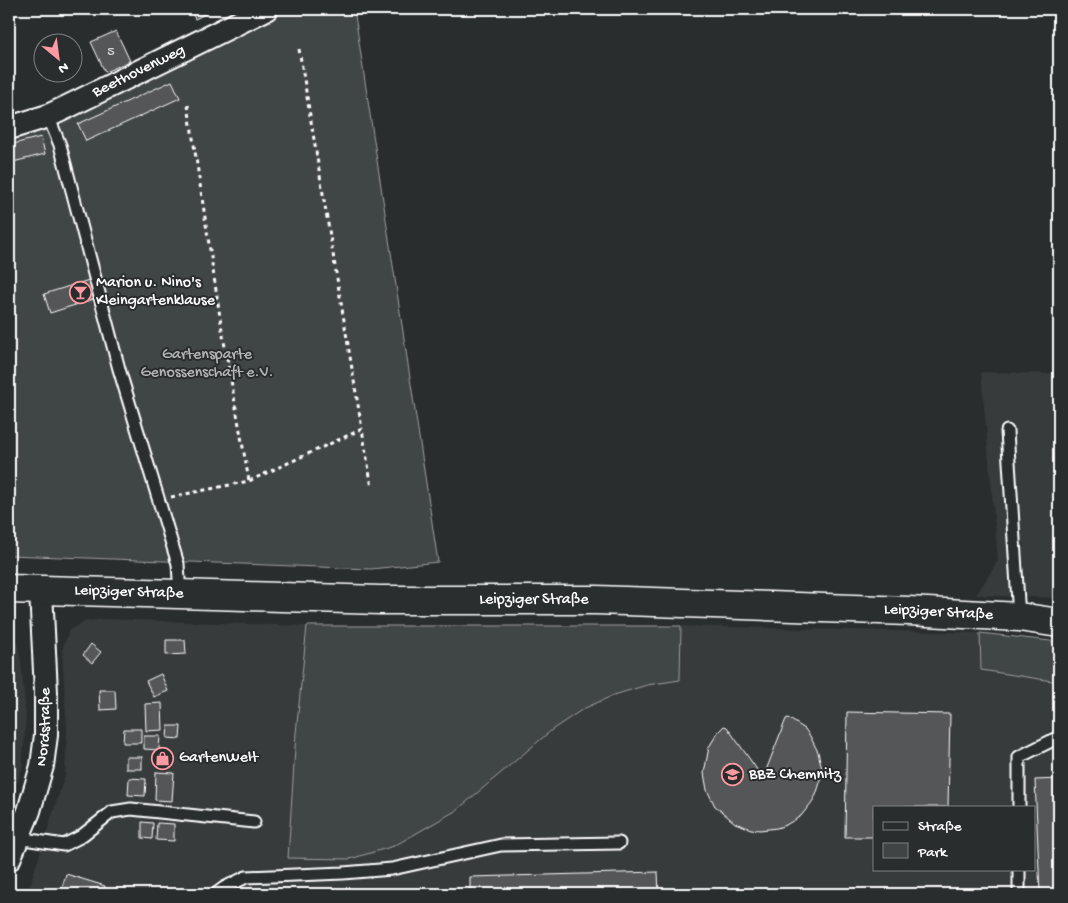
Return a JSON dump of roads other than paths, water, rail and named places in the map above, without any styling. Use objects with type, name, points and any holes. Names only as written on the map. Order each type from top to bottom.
[{"type":"main road","name":"Leipziger Straße","points":[[9,590],[380,600],[606,600],[909,611],[1019,617],[1059,623]]},
{"type":"street","name":"Beethovenweg","points":[[9,128],[48,116],[261,10]]},
{"type":"street","name":"Nordstraße","points":[[9,859],[36,790],[42,766],[46,735],[41,591]]},
{"type":"lane","points":[[48,116],[60,145],[119,369],[178,564],[180,595]]},
{"type":"lane","points":[[1007,431],[1019,617]]},
{"type":"lane","points":[[1019,806],[1019,757],[1059,737]]},
{"type":"lane","points":[[18,838],[64,845],[80,838],[112,812],[131,809],[254,822]]},
{"type":"lane","points":[[216,894],[246,877],[392,869],[501,845],[619,843]]},
{"type":"lane","points":[[1020,870],[1020,894]]},
{"type":"place","name":"Marion u. Nino's Kleingartenklause","points":[[80,292]]},
{"type":"place","name":"GartenWelt","points":[[163,758]]},
{"type":"place","name":"BBZ Chemnitz","points":[[733,775]]},
{"type":"park label","name":"Gartensparte Genossenschaft e.V.","points":[[207,364]]}]
